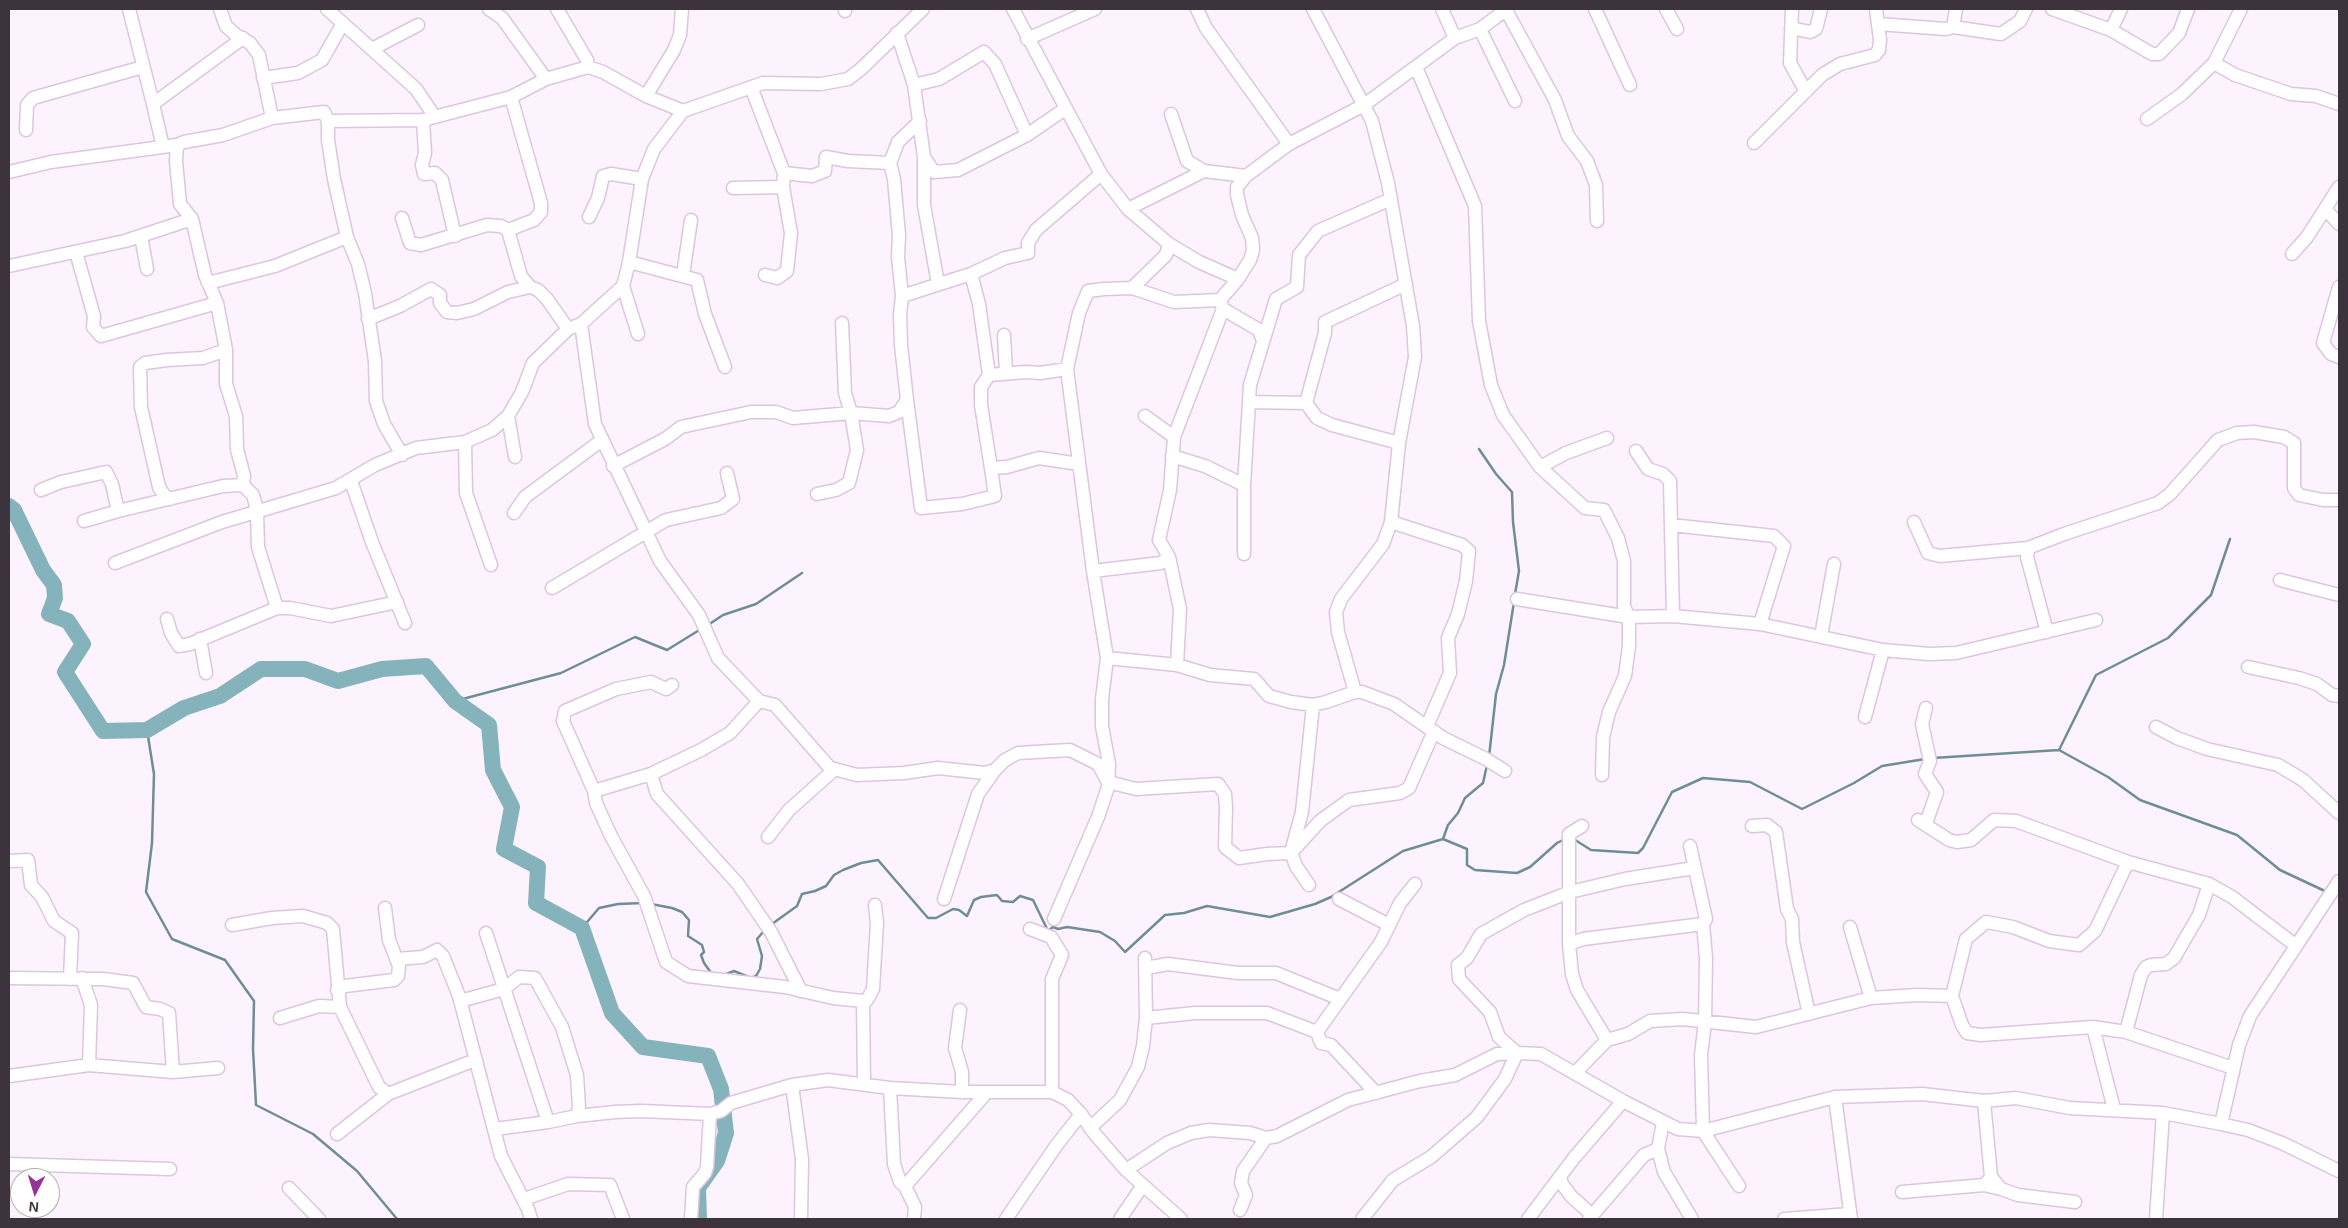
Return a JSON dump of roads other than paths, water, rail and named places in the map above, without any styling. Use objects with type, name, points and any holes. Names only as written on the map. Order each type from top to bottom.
[{"type":"street","points":[[129,9],[164,147]]},
{"type":"street","points":[[220,9],[226,26],[236,35],[243,38],[259,55],[272,118]]},
{"type":"street","points":[[327,9],[416,90],[429,119],[422,165],[424,174],[435,173],[442,180],[455,236]]},
{"type":"street","points":[[488,9],[502,18],[546,79]]},
{"type":"street","points":[[557,9],[587,60],[588,67]]},
{"type":"street","points":[[646,96],[674,50],[680,35],[682,9]]},
{"type":"street","points":[[638,334],[623,286],[629,262],[642,179],[654,150],[683,111],[764,83],[821,84],[848,79],[861,69],[896,33],[923,9]]},
{"type":"street","points":[[1012,9],[1101,174],[1128,209],[1169,244],[1199,262],[1238,279]]},
{"type":"street","points":[[1027,39],[1095,9]]},
{"type":"street","points":[[1197,9],[1206,28],[1289,144]]},
{"type":"street","points":[[1325,9],[1315,14],[1372,121],[1391,199],[1413,326],[1415,357],[1399,443],[1391,522],[1383,544],[1341,599],[1336,612],[1338,632],[1354,692]]},
{"type":"street","points":[[1442,9],[1455,38]]},
{"type":"street","points":[[1595,9],[1630,85]]},
{"type":"street","points":[[1666,9],[1677,29]]},
{"type":"street","points":[[1792,9],[1790,63],[1805,90]]},
{"type":"street","points":[[1792,28],[1810,32],[1816,29],[1821,9]]},
{"type":"street","points":[[1754,143],[1822,74],[1840,64],[1875,55],[1879,50],[1876,9]]},
{"type":"street","points":[[1953,27],[1956,9]]},
{"type":"street","points":[[1878,24],[1946,29],[1953,27],[2001,34],[2020,21],[2026,9]]},
{"type":"street","points":[[2052,9],[2112,30],[2152,54],[2160,54],[2179,33],[2188,9]]},
{"type":"street","points":[[2112,30],[2121,9]]},
{"type":"street","points":[[2147,119],[2182,94],[2214,63],[2241,9]]},
{"type":"street","points":[[1177,665],[1180,609],[1169,557],[1159,540],[1170,490],[1174,437],[1222,304],[1250,260],[1253,250],[1252,238],[1237,196],[1237,187],[1246,176],[1289,144],[1364,105],[1455,38],[1480,28],[1503,10],[1555,100],[1568,136],[1587,161],[1596,185],[1597,221]]},
{"type":"street","points":[[263,78],[298,73],[322,60],[343,23]]},
{"type":"street","points":[[372,49],[418,25]]},
{"type":"street","points":[[1480,28],[1514,101]]},
{"type":"street","points":[[896,33],[914,85],[924,158],[924,204],[934,250],[938,284]]},
{"type":"street","points":[[153,104],[243,38]]},
{"type":"street","points":[[914,85],[939,79],[984,52],[994,64],[1027,135]]},
{"type":"street","points":[[2214,63],[2235,75],[2291,94],[2316,96],[2339,104]]},
{"type":"street","points":[[26,130],[27,105],[33,98],[144,67]]},
{"type":"street","points":[[328,121],[429,119],[511,97],[546,79],[588,67],[603,72],[646,96],[683,111]]},
{"type":"street","points":[[1416,67],[1475,206],[1479,321],[1491,385],[1503,415],[1540,467],[1585,508],[1604,510],[1618,538],[1624,562],[1624,607],[1629,617],[1629,646],[1624,676],[1609,712],[1603,737],[1602,775]]},
{"type":"street","points":[[751,87],[784,173],[783,187],[791,233],[787,271],[777,278],[765,275]]},
{"type":"street","points":[[508,230],[534,220],[541,212],[541,203],[511,97]]},
{"type":"street","points":[[924,158],[934,172],[958,170],[1027,135],[1066,110]]},
{"type":"street","points":[[9,172],[51,162],[177,145],[223,135],[272,118],[324,112],[328,121],[333,169],[347,237],[358,264],[368,319],[375,361],[376,401],[384,424],[402,455]]},
{"type":"street","points":[[1171,114],[1187,161],[1204,171],[1246,176]]},
{"type":"street","points":[[920,121],[898,142],[890,164],[894,179],[899,235],[899,284],[902,296],[900,335],[921,508],[962,504],[995,496],[981,405],[981,387],[989,375],[979,304],[971,274]]},
{"type":"street","points":[[177,145],[176,161],[180,204],[192,219],[208,283],[216,303],[226,350],[226,384],[236,416],[237,449],[244,476],[243,485]]},
{"type":"street","points":[[784,173],[812,176],[825,171],[826,156],[848,161],[890,164]]},
{"type":"street","points":[[1128,209],[1204,171]]},
{"type":"street","points":[[589,217],[598,198],[603,176],[611,174],[642,179]]},
{"type":"street","points":[[902,296],[971,274],[1006,258],[1028,253],[1028,244],[1036,230],[1101,174]]},
{"type":"street","points":[[2292,254],[2307,238],[2326,210],[2339,186]]},
{"type":"street","points":[[733,188],[783,187]]},
{"type":"street","points":[[1244,554],[1244,485],[1250,385],[1276,299],[1296,287],[1299,255],[1318,231],[1391,199]]},
{"type":"street","points":[[2326,210],[2339,224]]},
{"type":"street","points":[[402,218],[410,243],[421,245],[486,225],[501,226],[508,230],[521,276],[530,287],[538,290],[547,299],[568,329]]},
{"type":"street","points":[[9,266],[141,236],[192,219]]},
{"type":"street","points":[[683,275],[691,220]]},
{"type":"street","points":[[141,236],[147,270]]},
{"type":"street","points":[[208,283],[275,266],[347,237]]},
{"type":"street","points":[[1132,288],[1166,255],[1169,244]]},
{"type":"street","points":[[76,252],[94,316],[93,327],[101,336],[216,303]]},
{"type":"street","points":[[629,262],[697,280],[700,286],[705,314],[725,367]]},
{"type":"street","points":[[1306,403],[1325,333],[1326,322],[1406,284]]},
{"type":"street","points":[[115,562],[257,510],[336,488],[374,466],[416,448],[465,442],[492,430],[508,416],[522,392],[533,363],[568,329],[580,324],[623,286]]},
{"type":"street","points":[[368,319],[400,306],[431,289],[440,295],[440,303],[447,312],[457,313],[479,307],[508,292],[530,287]]},
{"type":"street","points":[[2339,287],[2323,343],[2331,354],[2339,357]]},
{"type":"street","points":[[1054,919],[1095,826],[1108,782],[1109,764],[1102,726],[1102,699],[1107,658],[1093,572],[1067,369],[1079,313],[1088,291],[1132,288],[1174,302],[1222,304],[1259,330],[1263,341]]},
{"type":"street","points":[[817,494],[836,490],[849,483],[857,450],[851,413],[845,393],[842,323]]},
{"type":"street","points":[[580,324],[586,358],[588,390],[595,424],[613,466],[660,561],[699,615],[718,658],[759,701],[775,706],[830,768],[857,775],[904,773],[938,768],[985,773],[995,770]]},
{"type":"street","points":[[1004,335],[1006,372]]},
{"type":"street","points":[[170,499],[164,495],[159,487],[141,407],[140,368],[145,363],[204,358],[226,350]]},
{"type":"street","points":[[989,375],[1006,372],[1040,373],[1067,369]]},
{"type":"street","points":[[613,466],[665,439],[681,427],[751,412],[776,412],[793,418],[851,413],[890,416],[899,412],[907,400]]},
{"type":"street","points":[[1249,402],[1306,403]]},
{"type":"street","points":[[1306,403],[1317,418],[1332,426],[1399,443]]},
{"type":"street","points":[[508,416],[515,457]]},
{"type":"street","points":[[1145,416],[1174,437]]},
{"type":"street","points":[[1914,522],[1928,553],[1940,556],[2028,548],[2158,503],[2170,494],[2218,440],[2237,433],[2254,432],[2284,437],[2294,444],[2294,488],[2299,495],[2322,500],[2339,500]]},
{"type":"street","points":[[1540,467],[1566,453],[1607,438]]},
{"type":"street","points":[[514,513],[525,496],[602,440]]},
{"type":"street","points":[[465,442],[466,494],[491,565]]},
{"type":"street","points":[[1636,451],[1648,469],[1663,474],[1670,481],[1673,616]]},
{"type":"street","points":[[1172,456],[1205,466],[1244,485]]},
{"type":"street","points":[[992,468],[1007,467],[1039,458],[1079,464]]},
{"type":"street","points":[[42,490],[61,482],[106,472],[112,484],[118,511]]},
{"type":"street","points":[[552,588],[597,563],[645,530],[666,520],[722,508],[733,499],[727,473]]},
{"type":"street","points":[[351,480],[405,623]]},
{"type":"street","points":[[84,520],[223,486],[243,485],[253,495],[257,510],[258,547],[277,608]]},
{"type":"street","points":[[944,900],[978,794],[995,770],[1005,760],[1018,753],[1070,750],[1098,764],[1108,782],[1136,788],[1218,784],[1225,794],[1225,847],[1239,858],[1291,853],[1320,821],[1349,800],[1400,793],[1409,788],[1450,673],[1448,638],[1458,614],[1469,551],[1462,545],[1391,522]]},
{"type":"street","points":[[1671,524],[1774,536],[1784,546],[1760,624]]},
{"type":"street","points":[[2028,548],[2027,557],[2047,632]]},
{"type":"street","points":[[1093,572],[1160,563],[1169,557]]},
{"type":"street","points":[[1821,636],[1834,564]]},
{"type":"street","points":[[2280,580],[2339,595]]},
{"type":"street","points":[[1517,599],[1629,617],[1673,616],[1760,624],[1883,650],[1956,654],[2096,620]]},
{"type":"street","points":[[167,620],[171,633],[179,646],[277,608],[290,608],[331,616],[397,602]]},
{"type":"street","points":[[200,639],[206,673]]},
{"type":"street","points":[[1865,717],[1883,650]]},
{"type":"street","points":[[1107,658],[1177,665],[1210,675],[1254,679],[1269,696],[1313,704],[1326,702],[1354,692],[1379,697],[1443,738],[1486,759],[1505,771]]},
{"type":"street","points":[[2248,667],[2299,678],[2317,684],[2332,695],[2339,696]]},
{"type":"street","points":[[672,685],[666,689],[651,682],[616,689],[565,711],[563,721],[594,791],[596,802],[611,836],[644,896],[666,962],[688,976],[863,1001],[867,1000],[873,989],[877,923],[874,905]]},
{"type":"street","points":[[594,791],[652,774],[700,750],[730,732],[759,701]]},
{"type":"street","points":[[1309,885],[1291,853],[1292,843],[1302,812],[1313,704]]},
{"type":"street","points":[[1926,708],[1922,724],[1929,758],[1926,774],[1937,792],[1922,822],[1949,840],[1957,842],[1971,840],[1994,820],[2016,821],[2128,862],[2209,884],[2232,897],[2295,945]]},
{"type":"street","points":[[2156,727],[2177,738],[2207,749],[2278,766],[2303,780],[2339,813]]},
{"type":"street","points":[[768,837],[790,810],[835,769]]},
{"type":"street","points":[[652,774],[657,794],[738,884],[768,928],[801,991]]},
{"type":"street","points":[[1582,826],[1570,840],[1569,944],[1576,990],[1607,1040]]},
{"type":"street","points":[[1752,826],[1767,826],[1776,832],[1787,909],[1792,919],[1793,942],[1809,1014]]},
{"type":"street","points":[[1690,846],[1706,919],[1703,924],[1706,958],[1705,1022],[1701,1055],[1703,1130],[1739,1186]]},
{"type":"street","points":[[9,861],[28,860],[31,885],[42,897],[54,921],[72,933],[76,978],[91,1005],[89,1065]]},
{"type":"street","points":[[2128,862],[2095,931],[2079,945],[2049,941],[2013,927],[1986,922],[1966,939],[1952,996],[1967,1033],[1981,1035],[2093,1027],[2126,1032],[2233,1068]]},
{"type":"street","points":[[1517,1053],[1499,1037],[1490,1012],[1459,979],[1458,965],[1467,958],[1481,934],[1524,910],[1570,892],[1625,878],[1694,868]]},
{"type":"street","points":[[1317,1032],[1381,942],[1400,904],[1415,884]]},
{"type":"street","points":[[2126,1032],[2141,975],[2151,965],[2166,964],[2174,958],[2198,915],[2209,884]]},
{"type":"street","points":[[2221,1124],[2233,1068],[2250,1016],[2295,945],[2333,891]]},
{"type":"street","points":[[1340,899],[1389,925]]},
{"type":"street","points":[[338,990],[345,986],[394,980],[399,966],[390,940],[385,908]]},
{"type":"street","points":[[232,925],[272,918],[303,916],[327,923],[333,929],[340,1007],[379,1087],[388,1094]]},
{"type":"street","points":[[1569,944],[1583,938],[1703,924]]},
{"type":"street","points":[[1850,927],[1871,998]]},
{"type":"street","points":[[1030,929],[1051,937],[1062,955],[1052,979],[1052,1092]]},
{"type":"street","points":[[486,933],[548,1122]]},
{"type":"street","points":[[396,959],[424,957],[437,950],[443,956],[460,1001],[502,1156],[524,1199],[531,1219]]},
{"type":"street","points":[[1090,1128],[1120,1100],[1138,1067],[1143,1046],[1146,1018],[1144,1008],[1146,963],[1238,973],[1276,973],[1340,999]]},
{"type":"street","points":[[460,1001],[504,989],[519,976],[535,978],[562,1027],[577,1075],[579,1107],[577,1116]]},
{"type":"street","points":[[9,978],[76,978],[129,981],[133,983],[146,1007],[160,1009],[169,1013],[173,1072]]},
{"type":"street","points":[[1575,1073],[1607,1040],[1628,1034],[1650,1021],[1683,1018],[1756,1027],[1871,998],[1917,995],[1952,996]]},
{"type":"street","points":[[863,1001],[864,1084]]},
{"type":"street","points":[[280,1018],[319,1006],[340,1007]]},
{"type":"street","points":[[960,1010],[955,1048],[962,1072],[962,1092]]},
{"type":"street","points":[[1146,1018],[1195,1013],[1267,1013],[1317,1032],[1321,1043],[1331,1045],[1376,1093]]},
{"type":"street","points":[[2093,1027],[2114,1109]]},
{"type":"street","points":[[1362,1219],[1393,1180],[1431,1157],[1477,1117],[1505,1079],[1517,1053]]},
{"type":"street","points":[[1126,1170],[1167,1143],[1191,1133],[1209,1130],[1250,1134],[1266,1138],[1277,1136],[1348,1100],[1420,1081],[1455,1075],[1497,1054],[1517,1053],[1541,1054],[1623,1101],[1678,1128],[1703,1130],[1835,1097],[1922,1094],[1984,1101],[2016,1098],[2070,1108],[2163,1113],[2248,1130],[2274,1140],[2339,1171]]},
{"type":"street","points":[[337,1134],[388,1094],[475,1060]]},
{"type":"street","points":[[9,1076],[89,1065],[173,1072],[218,1068]]},
{"type":"street","points":[[495,1129],[577,1116],[642,1111],[721,1109],[792,1085],[828,1080],[890,1088],[962,1092],[1052,1092],[1068,1100],[1126,1170],[1181,1219]]},
{"type":"street","points":[[792,1085],[802,1159],[800,1219]]},
{"type":"street","points":[[890,1088],[894,1164],[900,1182],[906,1186],[915,1207],[914,1219]]},
{"type":"street","points":[[906,1186],[987,1092]]},
{"type":"street","points":[[1784,1219],[1850,1217],[1835,1097]]},
{"type":"street","points":[[1528,1219],[1623,1101]]},
{"type":"street","points":[[1984,1101],[1988,1181]]},
{"type":"street","points":[[690,1219],[693,1187],[706,1173],[706,1144],[721,1109]]},
{"type":"street","points":[[2156,1219],[2163,1113]]},
{"type":"street","points":[[1006,1219],[1056,1146],[1081,1114]]},
{"type":"street","points":[[1663,1122],[1658,1149],[1664,1172],[1692,1219]]},
{"type":"street","points":[[1240,1210],[1246,1196],[1241,1184],[1243,1171],[1266,1138]]},
{"type":"street","points":[[1560,1177],[1562,1184],[1571,1196],[1591,1217],[1644,1155],[1658,1149]]},
{"type":"street","points":[[9,1164],[170,1169]]},
{"type":"street","points":[[1902,1192],[1988,1181],[2001,1189],[2018,1195],[2075,1202]]},
{"type":"street","points":[[524,1199],[568,1184],[610,1185],[623,1219]]},
{"type":"street","points":[[1120,1219],[1143,1185]]},
{"type":"street","points":[[289,1188],[319,1219]]},
{"type":"waterway","points":[[1479,449],[1496,474],[1512,492],[1513,522],[1519,571],[1515,594]]},
{"type":"waterway","points":[[9,506],[14,510],[43,570],[54,585],[55,598],[49,614],[68,621],[83,644],[65,672],[103,731],[147,730],[184,708],[220,696],[261,669],[305,669],[338,681],[382,669],[426,666],[455,701],[489,725],[493,770],[512,807],[504,849],[538,867],[536,903],[582,928],[612,1013],[643,1047],[708,1056],[721,1089],[726,1133],[717,1161],[698,1188],[699,1219]]},
{"type":"waterway","points":[[2059,750],[2096,675],[2168,638],[2211,595],[2230,539]]},
{"type":"waterway","points":[[708,625],[723,615],[756,604],[802,573]]},
{"type":"waterway","points":[[1489,757],[1496,694],[1504,665],[1514,602]]},
{"type":"waterway","points":[[455,701],[561,673],[635,637],[667,650],[701,629]]},
{"type":"waterway","points":[[147,730],[154,774],[152,843],[146,892],[172,939],[225,960],[254,1001],[253,1049],[256,1105],[313,1134],[357,1171],[397,1219]]},
{"type":"waterway","points":[[1933,758],[2059,750],[2108,777],[2140,800],[2237,835],[2280,870],[2327,892]]},
{"type":"waterway","points":[[1572,838],[1591,850],[1638,853],[1643,848],[1672,792],[1703,778],[1750,782],[1802,809],[1854,783],[1882,766],[1925,759]]},
{"type":"waterway","points":[[1443,839],[1448,825],[1458,813],[1465,798],[1483,783],[1487,765]]},
{"type":"waterway","points":[[772,924],[797,906],[802,894],[826,886],[834,875],[843,870],[861,863],[878,860],[928,918],[936,918],[953,909],[959,910],[967,916],[974,900],[981,897],[997,895],[1002,901],[1013,902],[1020,896],[1033,900],[1048,931],[1053,927],[1058,929],[1067,927],[1100,932],[1115,941],[1125,952],[1165,915],[1184,913],[1207,906],[1270,917],[1315,904],[1331,897],[1403,851],[1443,839],[1467,849],[1467,865],[1475,870],[1517,873],[1530,867],[1557,843],[1565,839]]},
{"type":"waterway","points":[[582,928],[599,908],[618,904],[643,903]]},
{"type":"waterway","points":[[651,904],[682,912],[689,920],[688,936],[702,945],[704,952],[701,955],[712,974]]},
{"type":"waterway","points":[[724,975],[734,971],[751,978],[756,976],[760,969],[762,956],[757,939],[764,931]]}]
